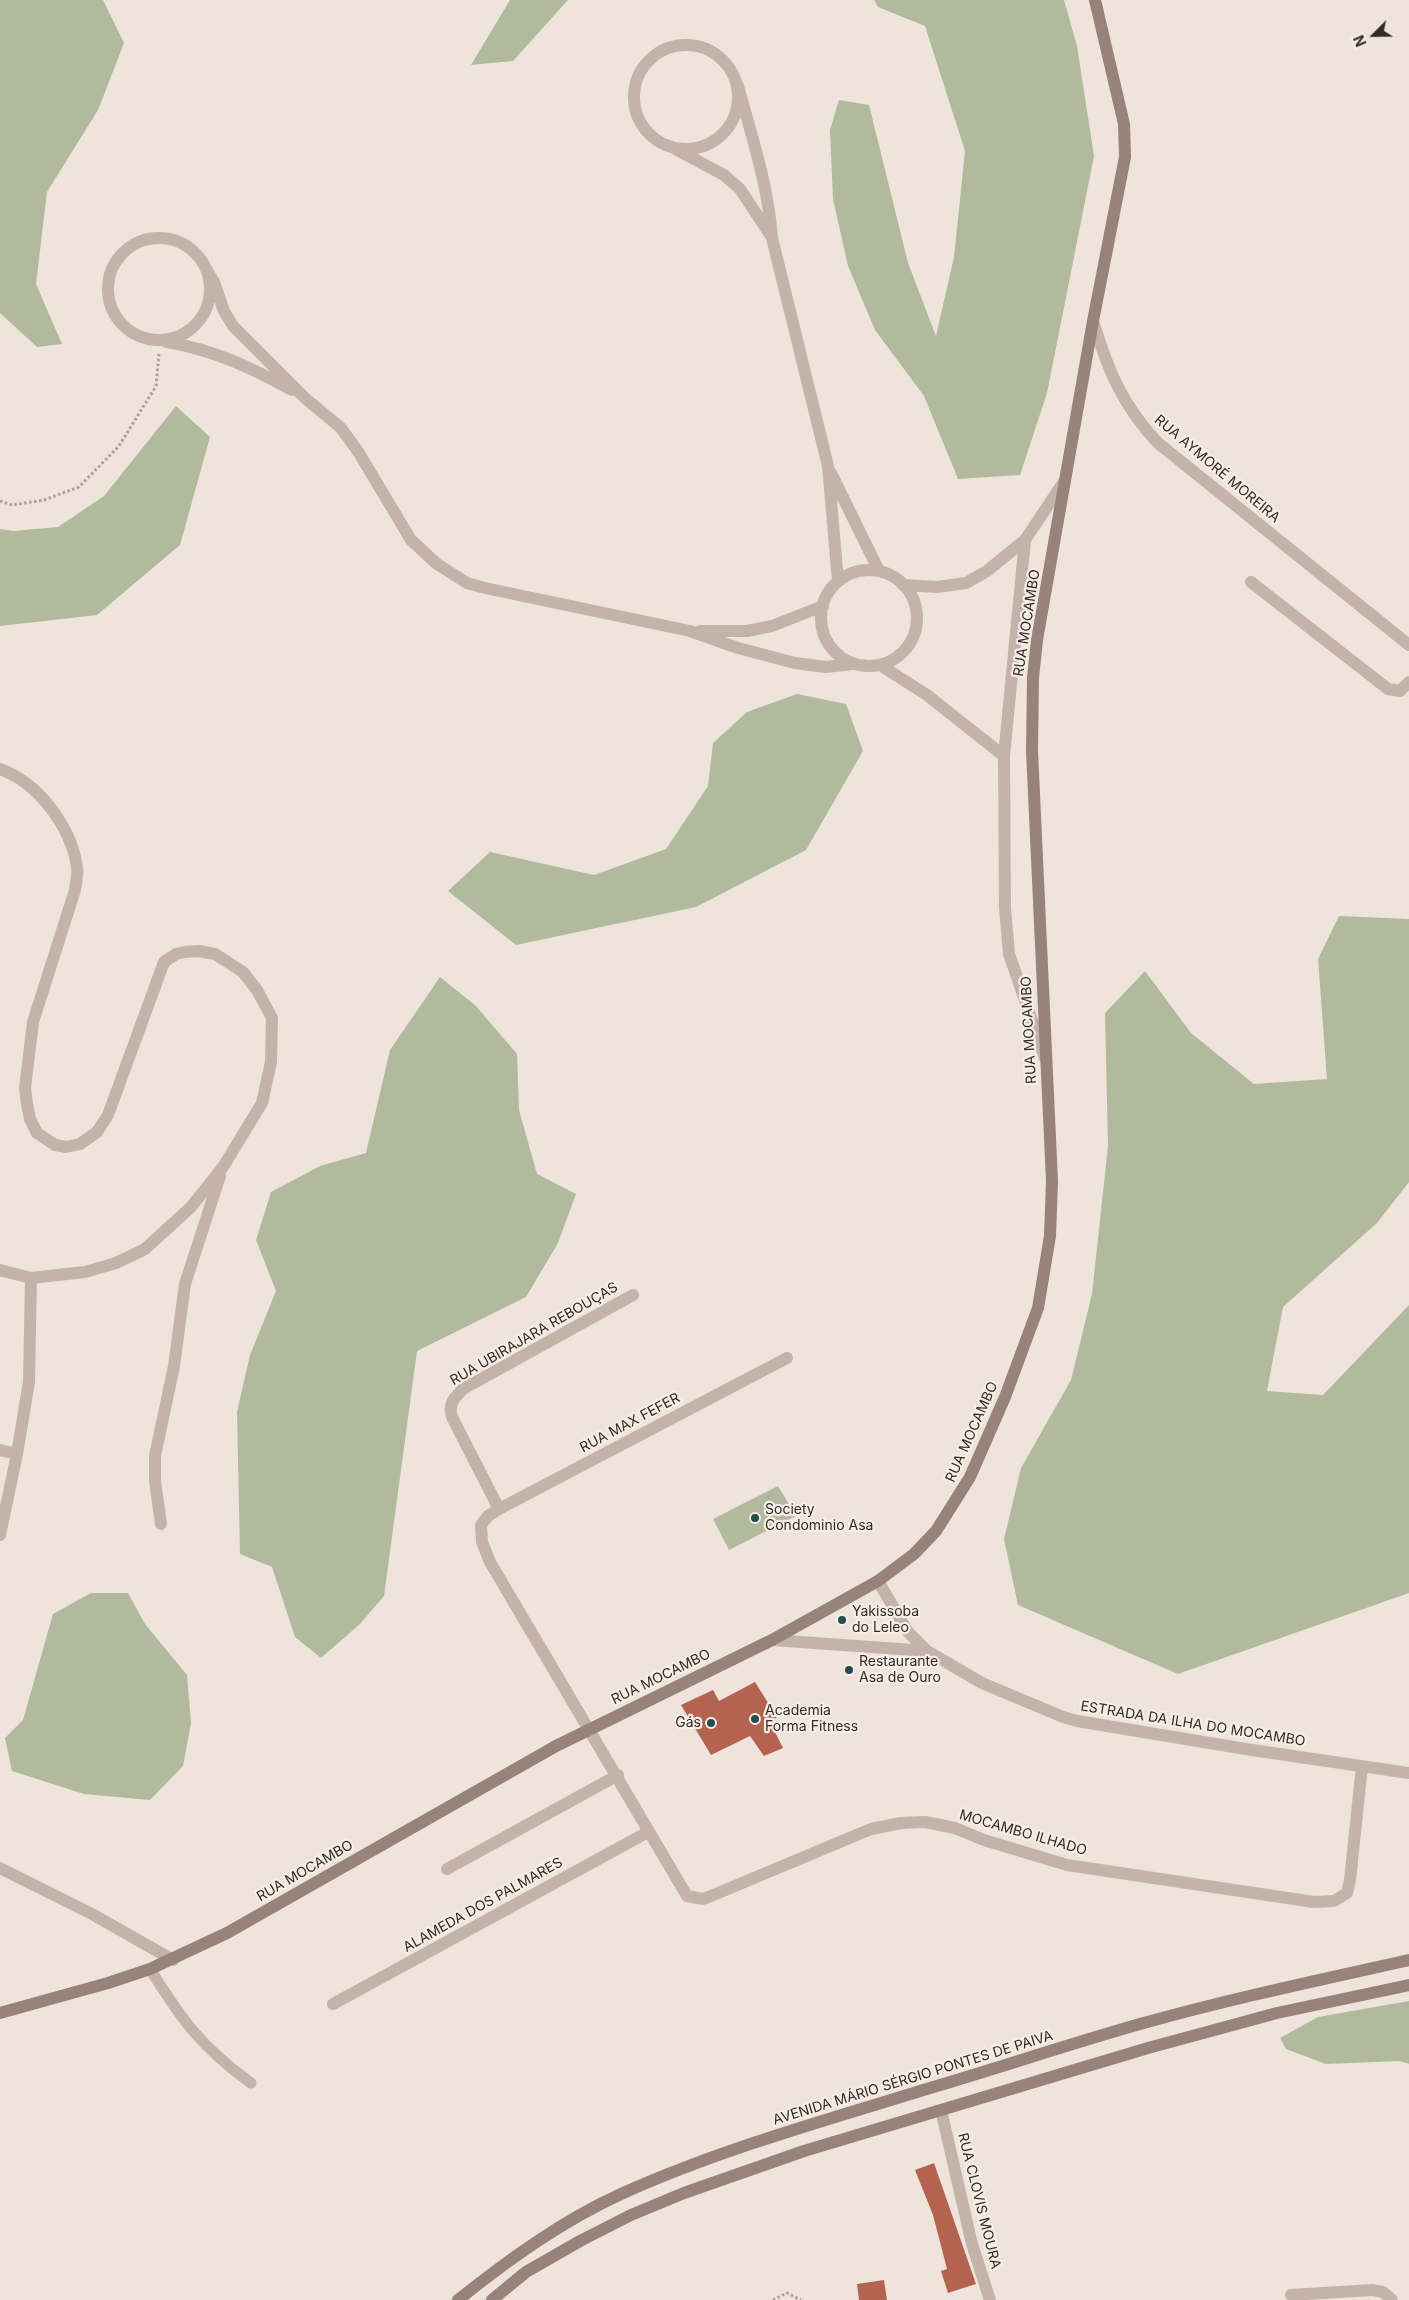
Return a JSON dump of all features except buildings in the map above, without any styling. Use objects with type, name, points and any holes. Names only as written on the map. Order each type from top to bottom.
[{"type":"main road","name":"RUA AYMORÉ MOREIRA","points":[[1093,321],[1125,157],[1124,124],[1096,1]]},
{"type":"main road","name":"RUA MOCAMBO","points":[[0,2013],[99,1986],[150,1969],[173,1960],[227,1933],[490,1782],[588,1729],[772,1640],[878,1581],[914,1554],[936,1531],[970,1477],[1005,1397],[1038,1308],[1050,1236],[1052,1190],[1032,751],[1033,678],[1037,640],[1093,321]]},
{"type":"main road","name":"AVENIDA MÁRIO SÉRGIO PONTES DE PAIVA","points":[[458,2300],[510,2259],[570,2222],[619,2195],[676,2171],[796,2129],[1140,2024],[1271,1990],[1409,1960]]},
{"type":"main road","points":[[492,2300],[526,2272],[580,2240],[631,2215],[684,2193],[804,2151],[1148,2048],[1276,2013],[1409,1985]]},
{"type":"street","points":[[772,238],[740,189],[724,176],[675,148],[659,142],[646,131],[637,116],[633,98],[635,81],[643,66],[655,53],[670,46],[688,44],[705,47],[720,56],[731,70],[738,86],[762,172],[769,204],[772,238],[828,466],[838,581]]},
{"type":"street","points":[[675,148],[692,149],[709,144],[723,134],[733,121],[738,104],[738,86]]},
{"type":"street","points":[[305,398],[247,366],[188,346],[144,338],[129,331],[117,319],[109,304],[108,280],[117,257],[129,246],[138,242],[163,237],[180,242],[195,252],[214,282],[224,311],[233,326],[305,398],[341,428],[359,453],[412,540],[437,564],[467,583],[690,631],[738,648],[795,663],[826,667],[853,664],[867,666],[880,665],[894,660],[905,651],[913,639],[917,625],[917,610],[912,596],[892,576],[879,571],[866,570],[851,574],[838,581],[829,592],[823,606],[821,620],[824,635],[831,647],[841,657],[853,664]]},
{"type":"street","points":[[160,341],[176,338],[190,330],[202,318],[209,302],[210,284],[205,267]]},
{"type":"street","name":"RUA AYMORÉ MOREIRA","points":[[1093,321],[1107,365],[1118,389],[1142,426],[1158,443],[1409,645]]},
{"type":"street","points":[[828,466],[879,571]]},
{"type":"street","points":[[903,585],[937,588],[966,583],[987,571],[1025,540],[1065,480]]},
{"type":"street","points":[[1025,540],[1004,756],[1005,908],[1009,954],[1045,1058]]},
{"type":"street","points":[[1251,582],[1388,689],[1400,691],[1409,682]]},
{"type":"street","points":[[690,631],[747,631],[764,628],[823,606]]},
{"type":"street","points":[[880,665],[927,695],[1004,756]]},
{"type":"street","points":[[0,769],[39,793],[71,841],[77,869],[75,890],[33,1022],[25,1088],[30,1119],[37,1133],[55,1145],[66,1147],[80,1144],[97,1132],[108,1115],[164,962],[176,954],[199,951],[215,954],[243,972],[257,990],[272,1018],[271,1062],[262,1103],[223,1167],[191,1207],[145,1248],[116,1263],[85,1272],[31,1278],[0,1270]]},
{"type":"street","points":[[161,1524],[155,1481],[156,1456],[174,1366],[185,1284],[223,1167]]},
{"type":"street","points":[[0,1535],[17,1454],[28,1382],[31,1278]]},
{"type":"street","name":"RUA UBIRAJARA REBOUÇAS","points":[[500,1509],[452,1417],[450,1411],[452,1399],[463,1389],[633,1295]]},
{"type":"street","name":"RUA MAX FEFER","points":[[588,1729],[490,1562],[480,1536],[481,1525],[488,1516],[500,1509],[787,1358]]},
{"type":"street","points":[[0,1450],[17,1454]]},
{"type":"street","name":"ESTRADA DA ILHA DO MOCAMBO","points":[[878,1581],[908,1632],[927,1651],[982,1684],[1022,1702],[1077,1721],[1252,1750],[1409,1773]]},
{"type":"street","name":"ESTRADA DA ILHA DO MOCAMBO","points":[[772,1640],[927,1651]]},
{"type":"street","points":[[588,1729],[618,1775],[648,1832]]},
{"type":"street","name":"MOCAMBO ILHADO","points":[[648,1832],[687,1896],[703,1899],[871,1829],[901,1823],[925,1822],[955,1828],[984,1840],[1067,1865],[1314,1902],[1334,1901],[1342,1898],[1347,1893],[1350,1880],[1362,1766]]},
{"type":"street","points":[[447,1869],[618,1775]]},
{"type":"street","name":"ALAMEDA DOS PALMARES","points":[[334,2004],[648,1832]]},
{"type":"street","points":[[0,1868],[92,1914],[173,1960]]},
{"type":"street","name":"RUA CLOVIS MOURA","points":[[941,2110],[972,2244],[990,2300]]},
{"type":"street","points":[[1291,2295],[1372,2290],[1383,2292],[1392,2300]]},
{"type":"lane","points":[[150,1969],[176,2012],[198,2039],[224,2063],[251,2083]]},
{"type":"path","points":[[0,501],[12,505],[44,500],[79,487],[119,446],[156,386],[160,341]]},
{"type":"path","points":[[773,2300],[787,2293],[801,2300]]},
{"type":"green space","points":[[0,0],[103,0],[124,43],[98,110],[47,192],[36,284],[62,344],[37,347],[0,313]]},
{"type":"green space","points":[[510,0],[568,0],[513,61],[471,65]]},
{"type":"green space","points":[[874,0],[1064,0],[1077,46],[1094,156],[1047,393],[1020,475],[958,479],[924,396],[875,330],[848,266],[833,199],[830,130],[839,100],[869,105],[908,263],[936,336],[954,257],[965,151],[925,26],[878,7]]},
{"type":"green space","points":[[176,406],[210,437],[180,545],[97,615],[0,626],[0,529],[13,531],[58,527],[104,496]]},
{"type":"green space","points":[[797,694],[846,704],[863,751],[806,850],[696,907],[516,945],[448,891],[490,852],[594,875],[666,849],[708,786],[713,743],[747,712]]},
{"type":"green space","points":[[1339,916],[1409,919],[1409,1182],[1377,1223],[1283,1307],[1267,1391],[1323,1395],[1409,1305],[1409,1593],[1178,1674],[1018,1605],[1004,1539],[1021,1468],[1071,1380],[1092,1294],[1108,1146],[1105,1013],[1145,971],[1191,1033],[1254,1084],[1327,1079],[1318,959]]},
{"type":"green space","points":[[440,977],[476,1006],[517,1054],[519,1110],[537,1174],[576,1194],[558,1243],[526,1297],[417,1351],[384,1596],[360,1624],[321,1658],[295,1637],[272,1567],[240,1554],[237,1412],[250,1355],[276,1291],[256,1240],[271,1192],[320,1166],[366,1153],[390,1050]]},
{"type":"green space","name":"Society Condominio Asa","points":[[778,1486],[796,1516],[729,1550],[713,1519]]},
{"type":"green space","points":[[91,1593],[128,1593],[145,1624],[187,1675],[191,1723],[183,1766],[150,1800],[84,1794],[12,1771],[5,1738],[23,1720],[53,1614]]},
{"type":"green space","points":[[1409,2001],[1409,2064],[1399,2061],[1326,2064],[1286,2049],[1280,2038],[1318,2017]]},
{"type":"place","name":"Society Condominio Asa","points":[[755,1518]]},
{"type":"place","name":"Yakissoba do Leleo","points":[[842,1620]]},
{"type":"place","name":"Restaurante Asa de Ouro","points":[[849,1670]]},
{"type":"place","name":"Academia Forma Fitness","points":[[755,1719]]},
{"type":"place","name":"Gás","points":[[711,1723]]}]
